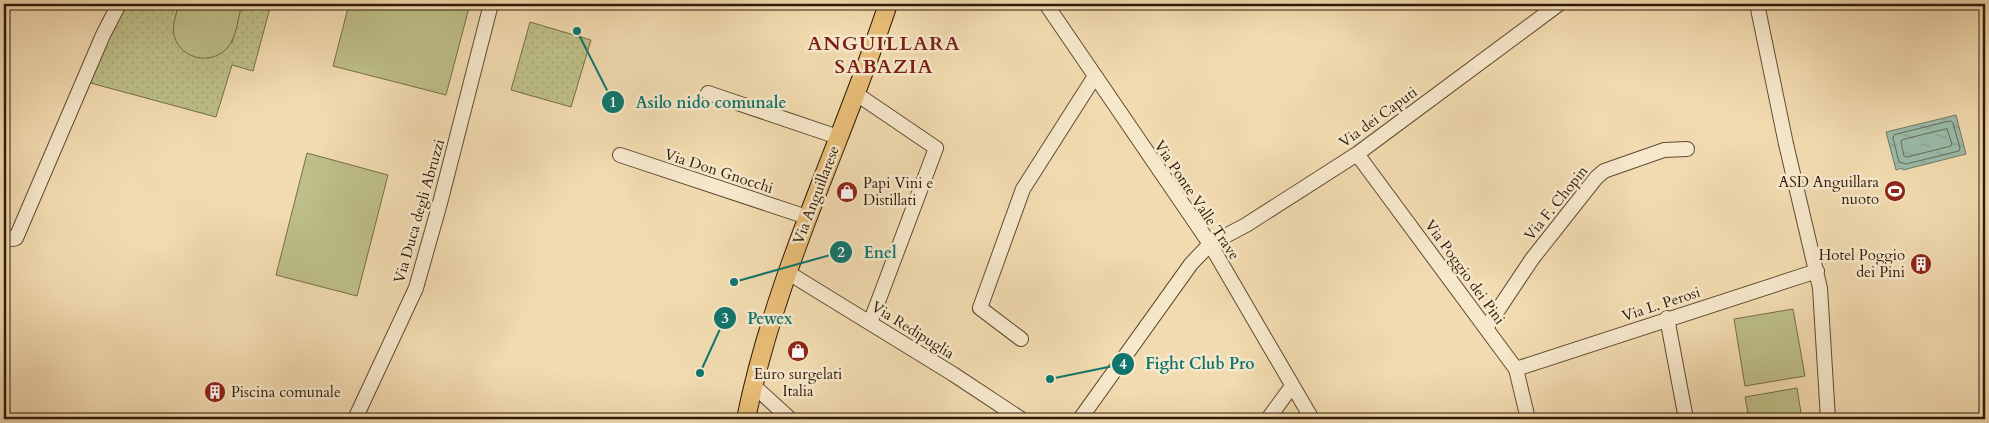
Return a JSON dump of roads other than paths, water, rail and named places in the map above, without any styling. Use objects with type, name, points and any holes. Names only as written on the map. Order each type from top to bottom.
[{"type":"main road","name":"Via Anguillarese","points":[[746,419],[765,340],[787,272],[888,4]]},
{"type":"street","points":[[4,236],[13,240],[16,238],[90,63],[119,4]]},
{"type":"street","name":"Via Duca degli Abruzzi","points":[[355,419],[416,288],[442,198],[491,4]]},
{"type":"street","name":"Via Ponte Valle Trave","points":[[1046,4],[1210,244],[1312,419]]},
{"type":"street","name":"Via dei Caputi","points":[[1080,419],[1191,264],[1210,244],[1246,225],[1357,154],[1559,4]]},
{"type":"street","points":[[1757,4],[1786,144],[1820,288],[1828,419]]},
{"type":"street","points":[[1021,339],[980,308],[1023,190],[1095,76]]},
{"type":"street","points":[[708,93],[838,137]]},
{"type":"street","points":[[855,93],[936,148],[870,323]]},
{"type":"street","name":"Via F. Chopin","points":[[1486,328],[1532,259],[1596,178],[1604,172],[1664,150],[1687,149]]},
{"type":"street","name":"Via Poggio dei Pini","points":[[1357,154],[1516,369],[1528,419]]},
{"type":"street","name":"Via Don Gnocchi","points":[[620,155],[807,217]]},
{"type":"street","name":"Via L. Perosi","points":[[1516,369],[1667,318],[1817,271]]},
{"type":"street","name":"Via Redipuglia","points":[[787,272],[953,374],[1021,419]]},
{"type":"street","points":[[1667,318],[1686,419]]},
{"type":"street","points":[[753,384],[790,419]]},
{"type":"street","points":[[1268,419],[1292,386]]},
{"type":"water","points":[[1956,115],[1966,154],[1903,170],[1902,168],[1896,170],[1886,132]]},
{"type":"place","name":"Asilo nido comunale","points":[[577,31]]},
{"type":"place","name":"ASD Anguillara nuoto","points":[[1895,191]]},
{"type":"place","name":"Papi Vini e Distillati","points":[[847,192]]},
{"type":"place","name":"Hotel Poggio dei Pini","points":[[1921,264]]},
{"type":"place","name":"Enel","points":[[734,282]]},
{"type":"place","name":"Euro surgelati Italia","points":[[798,351]]},
{"type":"place","name":"Pewex","points":[[700,373]]},
{"type":"place","name":"Fight Club Pro","points":[[1050,379]]},
{"type":"place","name":"Piscina comunale","points":[[215,392]]},
{"type":"district","name":"ANGUILLARA SABAZIA","points":[[884,54]]}]
